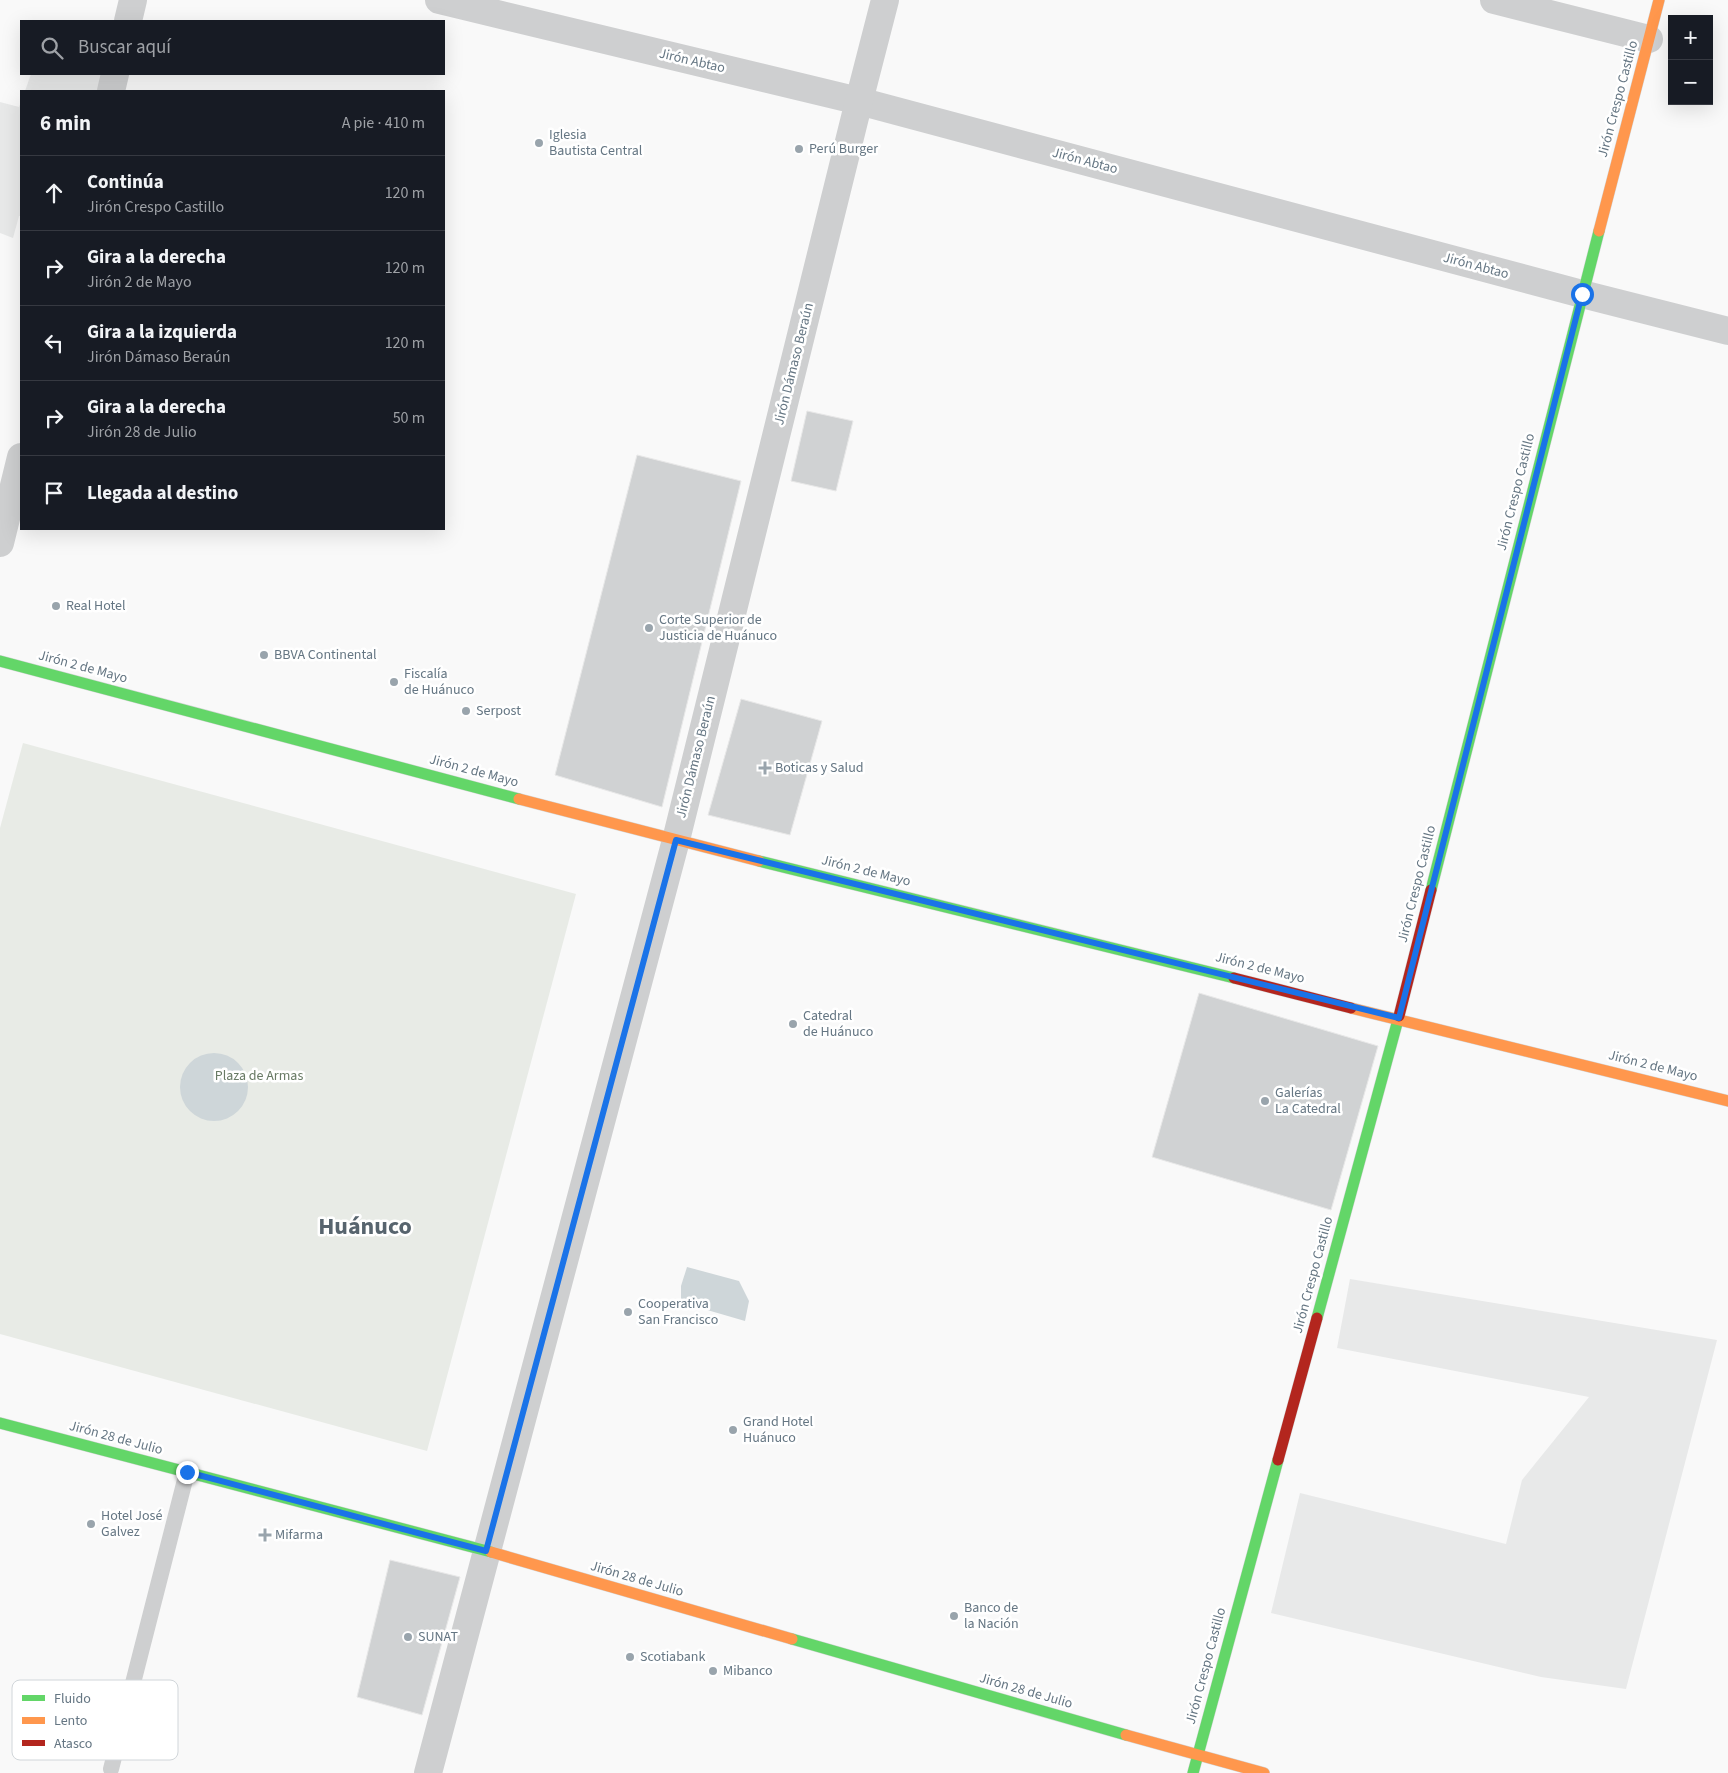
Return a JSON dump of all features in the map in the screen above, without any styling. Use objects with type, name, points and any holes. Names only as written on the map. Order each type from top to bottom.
[{"type":"street","points":[[128,20],[133,0]]},
{"type":"street","name":"Jirón Abtao","points":[[439,0],[859,101],[1582,294],[1728,331]]},
{"type":"street","name":"Jirón Dámaso Beraún","points":[[428,1773],[676,840],[885,0]]},
{"type":"street","points":[[1494,0],[1649,39]]},
{"type":"street","name":"Jirón Crespo Castillo","points":[[1193,1773],[1399,1018],[1582,294],[1659,0]]},
{"type":"street","points":[[111,90],[115,75]]},
{"type":"street","points":[[0,543],[20,460]]},
{"type":"street","name":"Jirón 2 de Mayo","points":[[0,661],[676,840],[1728,1100]]},
{"type":"street","name":"Jirón 28 de Julio","points":[[0,1423],[486,1551],[1198,1756],[1264,1773]]},
{"type":"lane","points":[[133,1680],[187,1472]]},
{"type":"lane","points":[[110,1769],[112,1760]]},
{"type":"shaded area","points":[[31,75],[104,75],[98,90],[25,90]]},
{"type":"shaded area","points":[[0,102],[19,107],[20,104],[20,216],[13,238],[0,233]]},
{"type":"shaded area","points":[[214,1053],[227,1056],[238,1063],[245,1074],[248,1087],[245,1100],[238,1111],[227,1118],[214,1121],[201,1118],[190,1111],[183,1100],[180,1087],[183,1074],[190,1063],[201,1056]]},
{"type":"shaded area","points":[[687,1267],[739,1281],[749,1301],[745,1321],[690,1305],[681,1299],[681,1286]]},
{"type":"shaded area","points":[[1350,1279],[1717,1340],[1626,1689],[1541,1677],[1271,1613],[1300,1493],[1506,1544],[1522,1480],[1589,1397],[1337,1348]]},
{"type":"green space","name":"Plaza de Armas","points":[[23,743],[576,894],[427,1451],[0,1334],[0,828]]},
{"type":"building","points":[[807,411],[853,421],[836,491],[791,481]]},
{"type":"building","name":"Corte Superior de Justicia de Huánuco","points":[[637,455],[741,481],[662,807],[555,775]]},
{"type":"building","name":"Boticas y Salud","points":[[741,699],[822,721],[790,835],[708,815]]},
{"type":"building","name":"Galerías La Catedral","points":[[1199,993],[1378,1046],[1331,1210],[1152,1157]]},
{"type":"building","name":"SUNAT","points":[[390,1560],[460,1577],[422,1715],[357,1697]]},
{"type":"traffic: fast","points":[[1431,890],[1599,231]]},
{"type":"traffic: fast","points":[[0,661],[519,799]]},
{"type":"traffic: fast","points":[[759,861],[1234,978]]},
{"type":"traffic: fast","points":[[1317,1318],[1399,1016]]},
{"type":"traffic: fast","points":[[0,1423],[491,1552]]},
{"type":"traffic: fast","points":[[1193,1773],[1278,1460]]},
{"type":"traffic: fast","points":[[792,1639],[1126,1735]]},
{"type":"traffic: slow","points":[[1599,231],[1659,0]]},
{"type":"traffic: slow","points":[[519,799],[759,861]]},
{"type":"traffic: slow","points":[[1351,1008],[1728,1101]]},
{"type":"traffic: slow","points":[[491,1552],[792,1639]]},
{"type":"traffic: slow","points":[[1126,1735],[1264,1773]]},
{"type":"traffic: jam","points":[[1399,1016],[1431,890]]},
{"type":"traffic: jam","points":[[1234,978],[1351,1008]]},
{"type":"traffic: jam","points":[[1278,1460],[1317,1318]]},
{"type":"place","name":"Iglesia Bautista Central","points":[[539,143]]},
{"type":"place","name":"Perú Burger","points":[[799,149]]},
{"type":"place","name":"Real Hotel","points":[[56,606]]},
{"type":"place","name":"Corte Superior de Justicia de Huánuco","points":[[649,628]]},
{"type":"place","name":"BBVA Continental","points":[[264,655]]},
{"type":"place","name":"Fiscalía de Huánuco","points":[[394,682]]},
{"type":"place","name":"Serpost","points":[[466,711]]},
{"type":"place","name":"Boticas y Salud","points":[[765,768]]},
{"type":"place","name":"Catedral de Huánuco","points":[[793,1024]]},
{"type":"place","name":"Galerías La Catedral","points":[[1265,1101]]},
{"type":"place","name":"Cooperativa San Francisco","points":[[628,1312]]},
{"type":"place","name":"Grand Hotel Huánuco","points":[[733,1430]]},
{"type":"place","name":"Hotel José Galvez","points":[[91,1524]]},
{"type":"place","name":"Mifarma","points":[[265,1535]]},
{"type":"place","name":"Banco de la Nación","points":[[954,1616]]},
{"type":"place","name":"SUNAT","points":[[408,1637]]},
{"type":"place","name":"Scotiabank","points":[[630,1657]]},
{"type":"place","name":"Mibanco","points":[[713,1671]]},
{"type":"district","name":"Huánuco","points":[[365,1226]]},
{"type":"route","points":[[187,1472],[486,1551],[676,840],[1399,1018],[1582,294]]}]
